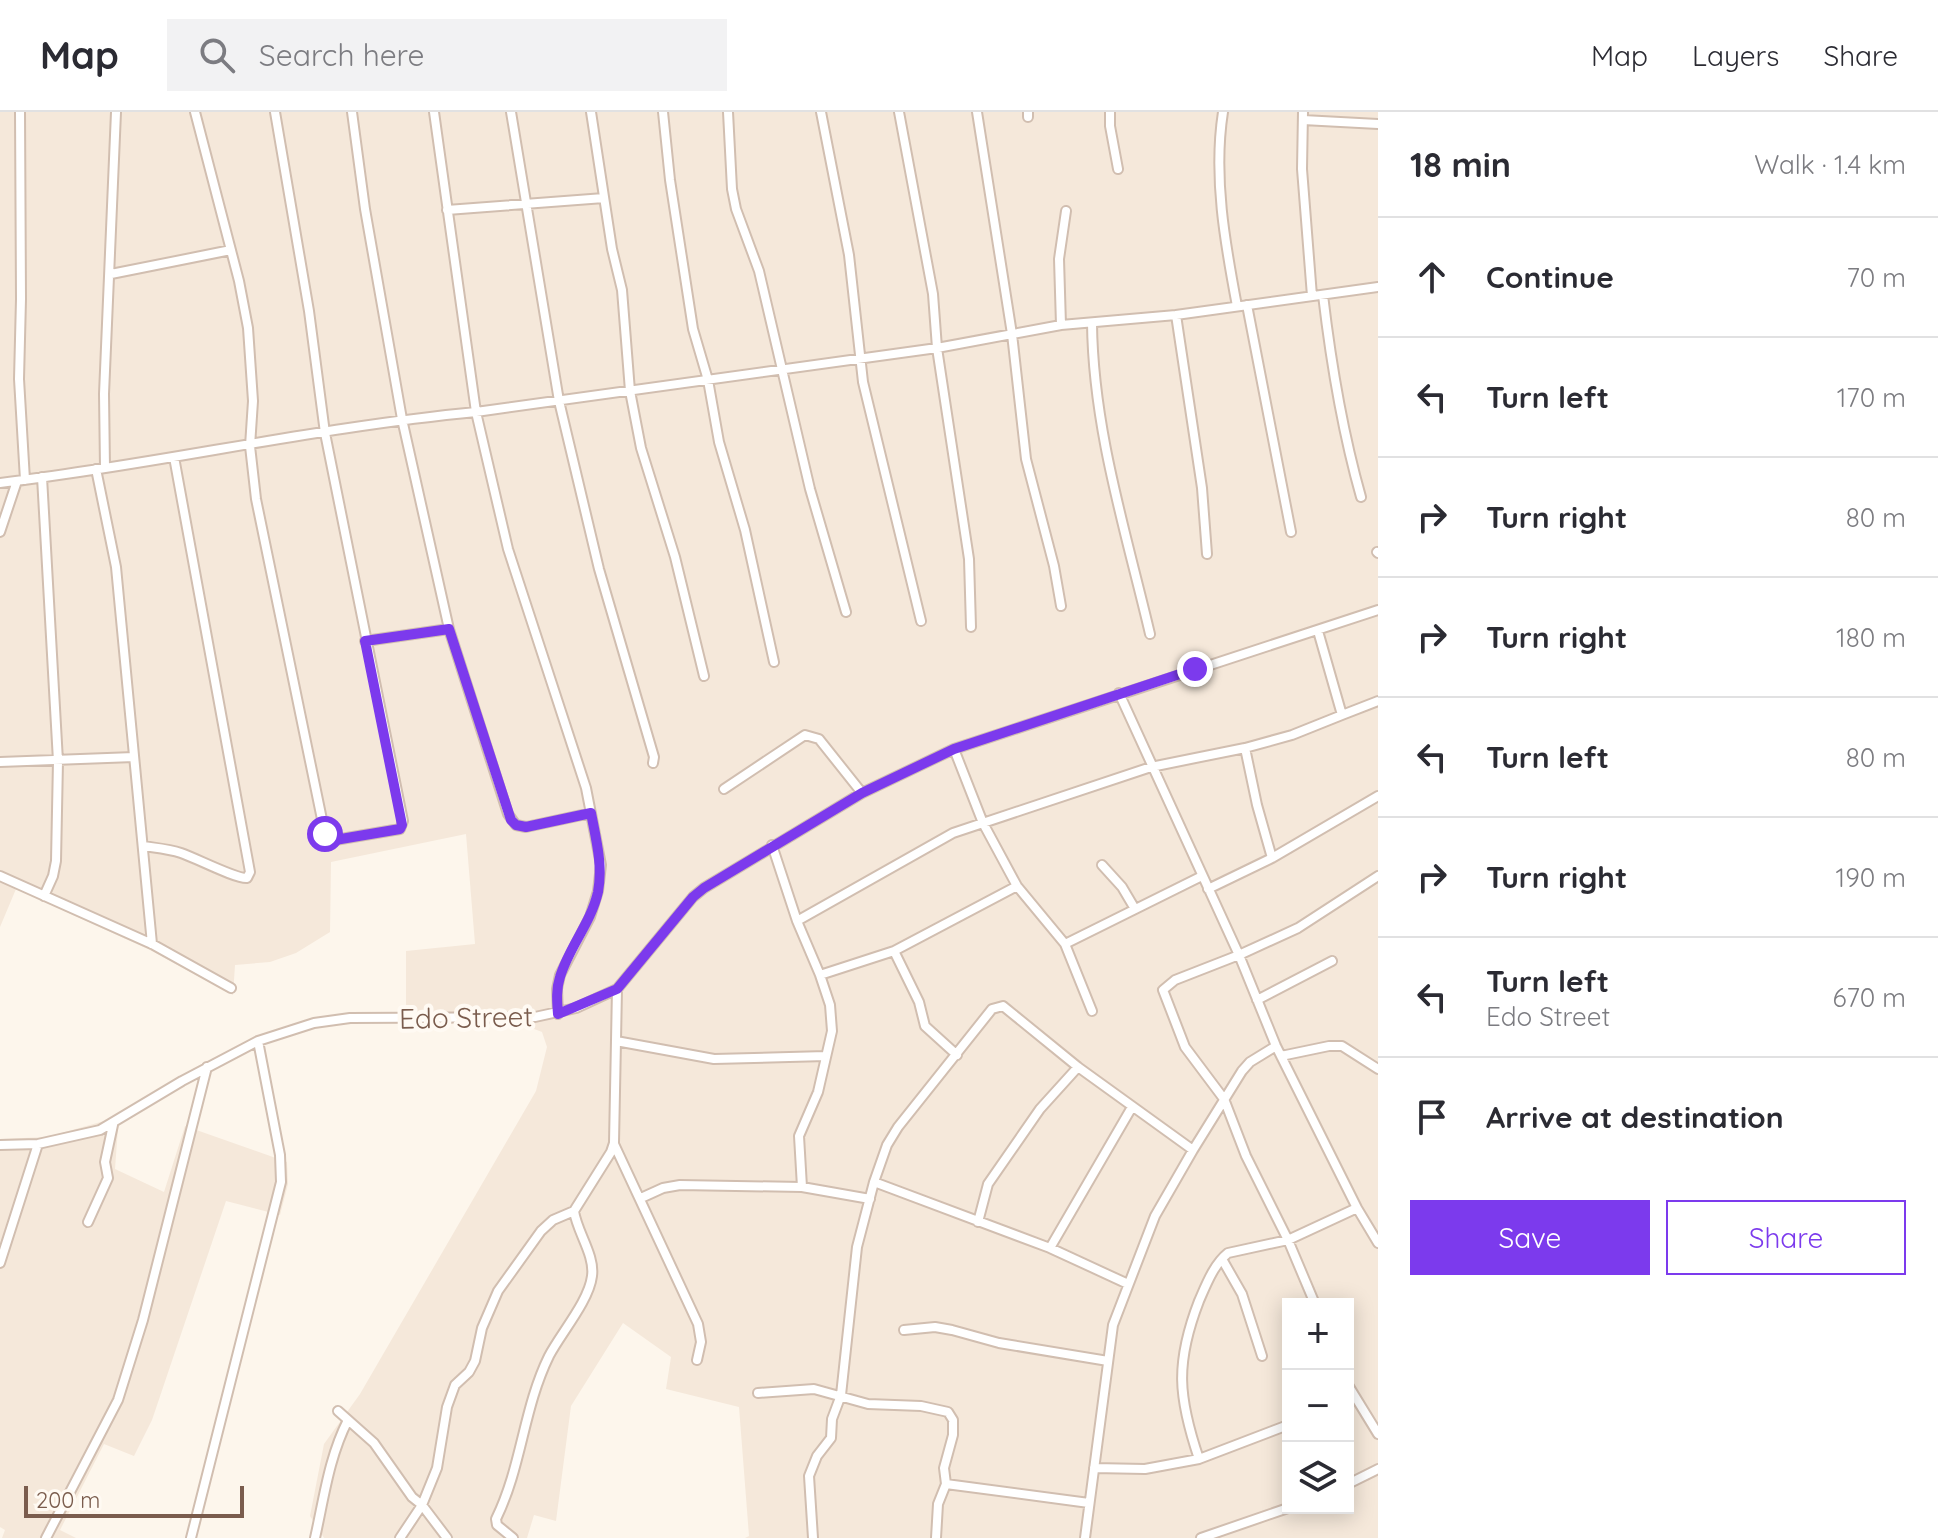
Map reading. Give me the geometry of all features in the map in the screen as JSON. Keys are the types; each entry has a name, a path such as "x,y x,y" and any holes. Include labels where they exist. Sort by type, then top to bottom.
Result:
{"street":[{"path":"0,532 21,480 20,112"},
{"path":"116,112 101,468 116,567 152,944"},
{"path":"195,112 248,328 253,401 250,446 256,499 325,834 335,840 400,829 402,825 325,433 309,311 275,112"},
{"path":"352,112 365,209 402,419 449,629 511,820 516,825 526,827 591,813"},
{"path":"434,112 476,412 508,549 586,788 601,865 598,891 590,917 560,975 558,1014"},
{"path":"511,112 559,401 599,569 654,757 653,763"},
{"path":"591,112 622,290 630,391 641,448 675,557 704,676"},
{"path":"663,112 693,329 708,380 719,442 745,530 774,662"},
{"path":"728,112 732,189 759,271 810,489 846,612"},
{"path":"821,112 849,255 863,382 921,621"},
{"path":"899,112 933,294 937,348 969,559 971,627"},
{"path":"977,112 1012,334 1026,459 1054,566 1061,606"},
{"path":"1110,112 1118,169"},
{"path":"1223,112 1220,131 1223,234 1259,376 1291,532"},
{"path":"1312,296 1302,169 1303,116 1378,124"},
{"path":"447,210 604,198"},
{"path":"1061,325 1059,259 1066,211"},
{"path":"111,274 231,250"},
{"path":"0,483 250,446 402,419 559,401 937,348 1061,325 1176,315 1378,287"},
{"path":"1323,295 1333,374 1361,497"},
{"path":"1176,315 1202,488 1207,554"},
{"path":"1092,323 1092,369 1097,408 1150,634"},
{"path":"143,846 177,852 241,878 247,878 250,872 174,457"},
{"path":"42,477 58,761 56,861 44,896"},
{"name":"Edo Street","path":"0,1145 63,1140 113,1125 154,1097 258,1041 314,1023 350,1018 508,1019 558,1014 617,989 698,893 772,845 862,793 954,749 1378,610"},
{"path":"365,641 449,629"},
{"path":"1318,631 1342,715"},
{"path":"1119,693 1239,955 1276,1046 1357,1208 1377,1240"},
{"path":"797,921 953,833 1151,767 1292,735 1378,701"},
{"path":"724,789 805,735 812,735 819,739 862,793"},
{"path":"1245,748 1272,858"},
{"path":"954,749 983,823 1017,886 1065,944 1092,1011"},
{"path":"0,762 134,757"},
{"path":"1208,889 1272,858 1378,796"},
{"path":"772,845 830,1005 832,1031 818,1092 799,1136 802,1187"},
{"path":"1102,865 1122,887 1135,909"},
{"path":"0,876 152,944 231,988"},
{"path":"1065,944 1202,876"},
{"path":"1312,1298 1288,1240 1246,1156 1224,1099 1185,1047 1163,990 1175,980 1298,928 1378,876"},
{"path":"820,975 894,951 1017,886"},
{"path":"894,951 914,990 925,1026 957,1055"},
{"path":"1257,1000 1332,961"},
{"path":"400,1538 422,1505 437,1468 447,1407 455,1385 469,1372 475,1361 482,1328 498,1291 541,1231 553,1220 574,1211 611,1152 614,1143 617,989"},
{"path":"813,1538 809,1476 817,1456 831,1438 832,1419 841,1395 857,1247 874,1182 887,1145 898,1127 992,1009 1003,1006 1078,1067 1193,1150"},
{"path":"191,1538 281,1182 280,1155 258,1041"},
{"path":"616,1041 714,1059 826,1056"},
{"path":"1088,1537 1089,1503 1113,1325 1128,1284 1155,1216 1224,1099 1250,1062 1276,1046"},
{"path":"1281,1056 1342,1046 1378,1069"},
{"path":"46,1538 118,1400 143,1320 207,1067"},
{"path":"978,1222 988,1184 1040,1109 1078,1067"},
{"path":"1050,1248 1132,1107"},
{"path":"88,1222 108,1178 105,1162 113,1125"},
{"path":"614,1143 698,1324 701,1342 697,1360"},
{"path":"0,1263 38,1144"},
{"path":"874,1182 1050,1248 1128,1284"},
{"path":"641,1198 663,1188 680,1185 802,1187 870,1199"},
{"path":"1199,1459 1186,1420 1182,1351 1204,1290 1222,1259 1237,1251 1288,1240 1357,1208"},
{"path":"513,1538 497,1525 496,1519 512,1484 527,1415 549,1356 584,1298 592,1276 574,1211"},
{"path":"1222,1259 1242,1294 1262,1356"},
{"path":"904,1330 935,1327 999,1343 1108,1361"},
{"path":"758,1393 806,1389 868,1404 921,1406 948,1412 954,1423 944,1468 946,1484 938,1504 936,1538"},
{"path":"1354,1398 1378,1434"},
{"path":"338,1411 374,1443 412,1497 422,1505 447,1538"},
{"path":"315,1538 335,1451 348,1420"},
{"path":"1094,1468 1145,1469 1199,1459 1282,1427"},
{"path":"1354,1481 1378,1469"},
{"path":"946,1484 1089,1503"},
{"path":"1201,1538 1282,1510"}],"shaded area":[{"path":"0,112 1378,112 1378,1538 745,1538 749,1536 739,1407 666,1389 671,1357 623,1323 571,1406 556,1521 534,1515 527,1538 324,1538 310,1516 324,1444 360,1394 536,1091 547,1047 542,1032 524,1025 406,1023 406,951 475,944 466,834 331,862 330,932 296,953 270,962 235,965 233,995 150,950 16,889 0,927"},
{"path":"115,1118 118,1128 115,1169 164,1192 185,1126 287,1162 288,1184 280,1215 226,1201 152,1420 134,1456 104,1444 60,1530 76,1538 2,1538 5,1530 0,1527 0,1139 47,1137"}],"route":[{"path":"325,834 335,840 400,829 403,821 365,641 449,629 511,820 516,825 526,827 591,813 601,865 598,891 590,917 560,975 558,1014 617,989 693,897 704,888 862,793 954,749 1195,669"}]}
